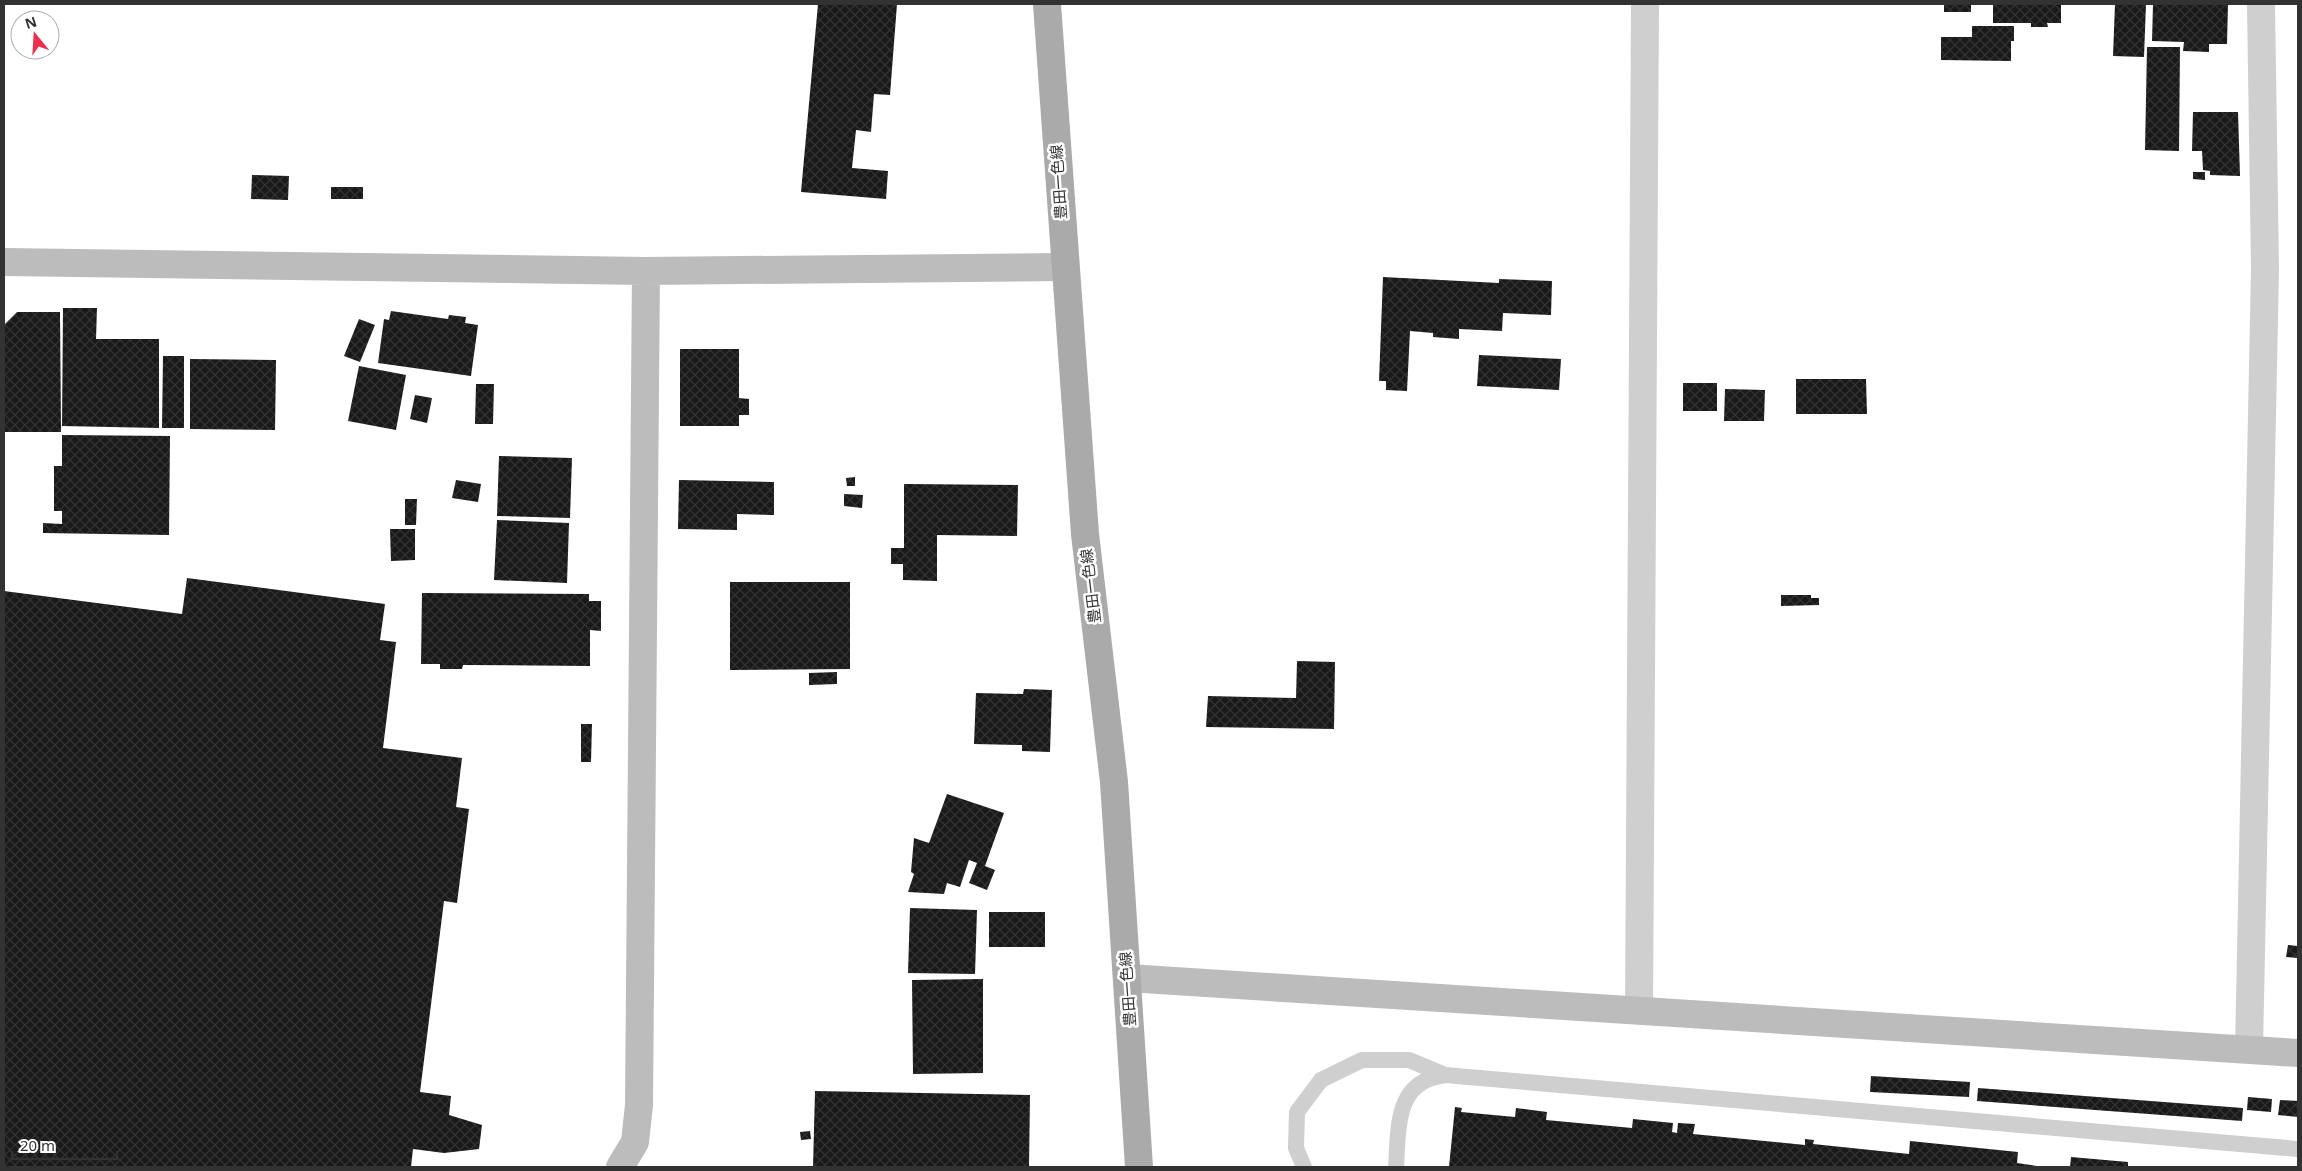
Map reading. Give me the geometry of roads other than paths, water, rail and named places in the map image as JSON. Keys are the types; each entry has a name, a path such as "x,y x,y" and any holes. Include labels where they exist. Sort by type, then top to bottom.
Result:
{"main road":[{"name":"豊田一色線","path":"1047,4 1085,534 1114,782 1139,1167"}],"street":[{"path":"1639,1010 1645,4"},
{"path":"2249,1049 2264,269 2261,4"},
{"path":"4,262 646,271 1065,267"},
{"path":"620,1167 635,1142 638,1124 646,271"},
{"path":"1128,978 2298,1053"}],"lane":[{"path":"1304,1167 1296,1148 1297,1112 1321,1080 1362,1060 1409,1060 1445,1075 2298,1149"},
{"path":"1396,1167 1400,1117 1409,1096 1422,1082 1445,1075"}]}
